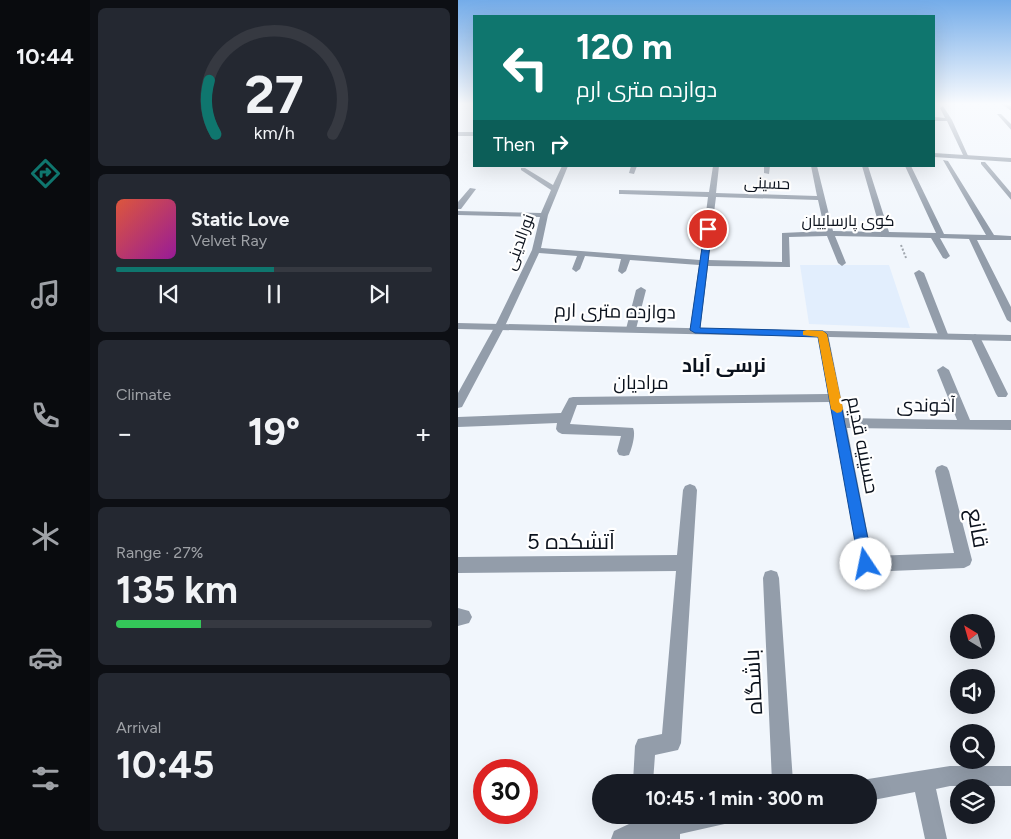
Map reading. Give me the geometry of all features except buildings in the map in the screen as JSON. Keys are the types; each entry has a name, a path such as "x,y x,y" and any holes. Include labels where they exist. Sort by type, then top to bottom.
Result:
{"street":[{"path":"960,143 967,157"},
{"path":"935,155 1012,160"},
{"path":"935,160 1012,164"},
{"path":"945,160 991,237"},
{"path":"983,163 1012,199"},
{"name":"نورالدینی","path":"458,404 500,326 536,250 544,215 565,167"},
{"path":"695,330 716,167"},
{"path":"814,167 830,233 842,263"},
{"path":"865,167 886,234"},
{"path":"908,167 946,256"},
{"path":"523,169 556,190"},
{"path":"616,200 629,183"},
{"path":"458,207 472,188"},
{"name":"حسینی","path":"622,192 821,198"},
{"path":"458,213 544,215"},
{"name":"کوی پارساییان","path":"536,250 704,262 787,265 784,235 830,233 1012,238"},
{"path":"972,237 1012,320"},
{"path":"576,269 582,253"},
{"path":"622,271 626,257"},
{"path":"919,273 944,337"},
{"path":"631,329 641,290"},
{"name":"دوازده متری ارم","path":"458,326 1012,338"},
{"name":"حسینیه قدیم","path":"823,334 866,564"},
{"path":"975,337 1002,394"},
{"path":"943,370 965,424"},
{"name":"مرادیان","path":"565,418 573,401 835,398"},
{"path":"458,422 565,418 562,429 628,431 624,451"},
{"name":"آخوندی","path":"840,423 1012,425"},
{"name":"قانع","path":"866,564 964,560 942,471"},
{"path":"643,774 645,746 670,743 690,490"},
{"name":"آتشکده 5","path":"458,565 685,563"},
{"name":"باشگاه","path":"771,578 783,774"},
{"path":"877,788 950,776 1012,776"},
{"path":"924,780 936,839"},
{"path":"634,828 669,831 692,824"}],"shaded area":[{"path":"800,265 889,265 910,328 809,324"}],"slow traffic":[{"path":"807,333 823,334 837,409"}],"district":[{"name":"نرسی آباد","path":"724,365"}],"route":[{"path":"708,229 695,330 823,334 866,564"}]}
